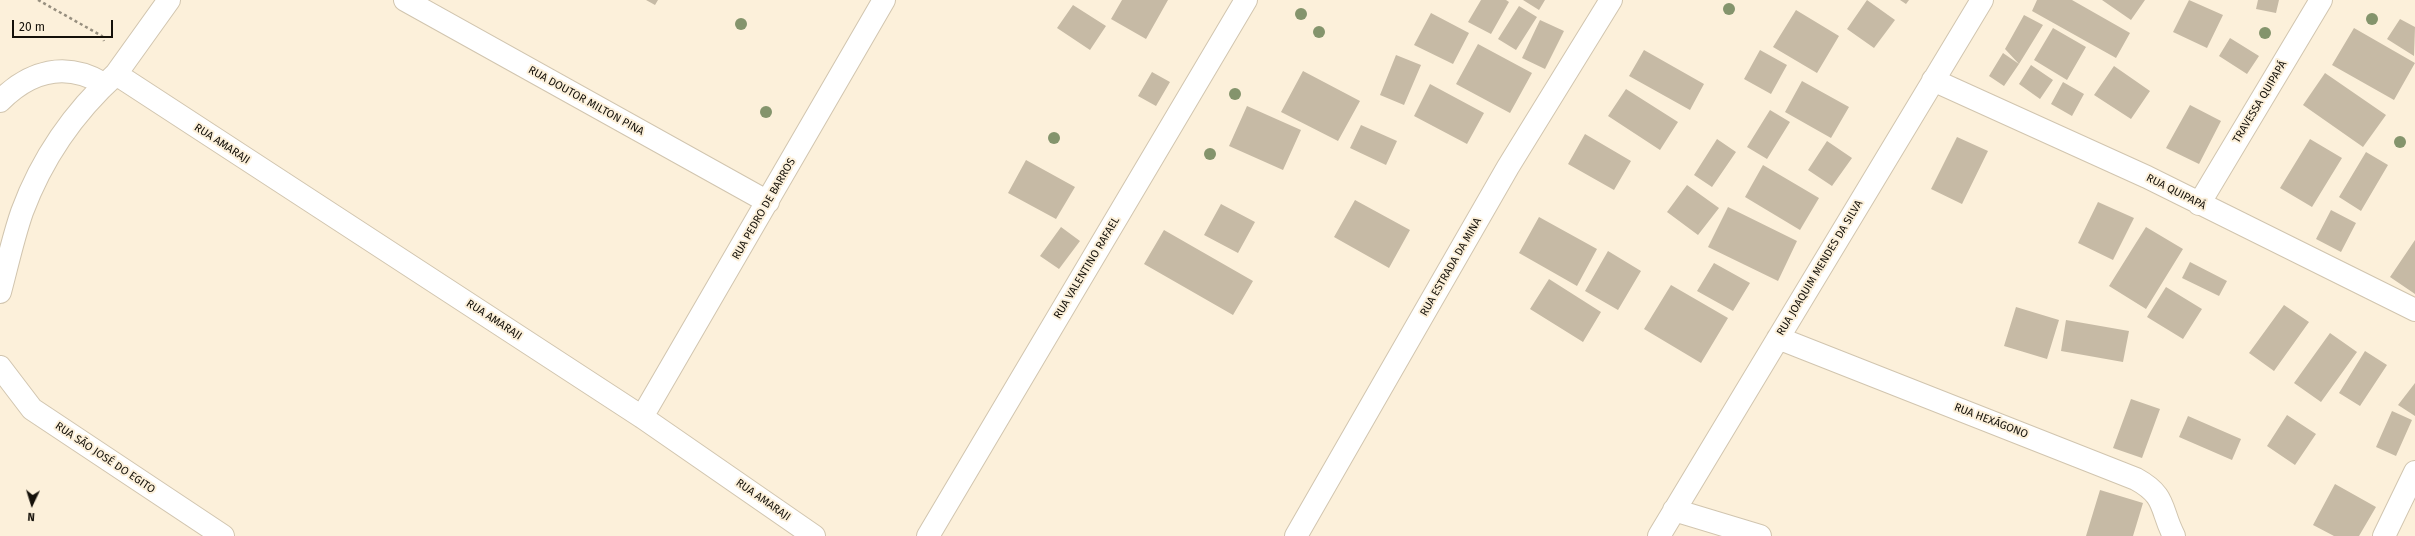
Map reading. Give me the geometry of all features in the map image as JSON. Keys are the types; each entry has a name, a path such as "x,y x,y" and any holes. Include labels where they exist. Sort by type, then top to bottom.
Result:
{"street":[{"path":"0,292 22,213 50,152 79,110 110,79 169,0"},
{"name":"RUA DOUTOR MILTON PINA","path":"405,0 768,202"},
{"name":"RUA PEDRO DE BARROS","path":"642,417 884,0"},
{"name":"RUA VALENTINO RAFAEL","path":"928,536 1246,0"},
{"name":"RUA ESTRADA DA MINA","path":"1296,536 1508,167 1611,0"},
{"name":"RUA JOAQUIM MENDES DA SILVA","path":"1659,536 1982,0"},
{"name":"TRAVESSA QUIPAPÁ","path":"2199,204 2321,0"},
{"name":"RUA AMARAJI","path":"0,102 13,88 37,75 61,70 110,79 170,110 642,417 814,536"},
{"name":"RUA QUIPAPÁ","path":"1933,80 2147,176 2199,204 2415,310"},
{"name":"RUA HEXÁGONO","path":"1778,338 2136,479 2150,486 2161,499 2174,536"},
{"name":"RUA SÃO JOSÉ DO EGITO","path":"0,367 19,394 32,409 223,536"},
{"path":"2384,536 2415,472"},
{"path":"1674,510 1760,536"}],"path":[{"path":"38,0 102,36 110,79"}],"building":[{"path":"646,0 658,0 655,5"},
{"path":"1122,0 1168,0 1146,39 1111,19"},
{"path":"1481,0 1506,0 1509,2 1491,34 1468,22"},
{"path":"1523,0 1545,0 1539,10"},
{"path":"1867,0 1895,20 1874,48 1847,29"},
{"path":"1900,0 1909,0 1906,4"},
{"path":"2037,0 2072,0 2130,33 2116,58 2032,11"},
{"path":"2102,0 2145,0 2131,20"},
{"path":"2189,0 2223,15 2207,48 2173,32"},
{"path":"2258,0 2279,0 2276,13 2256,9"},
{"path":"1073,5 1106,26 1090,50 1057,28"},
{"path":"1519,6 1537,17 1516,50 1498,39"},
{"path":"1796,10 1839,36 1817,73 1773,47"},
{"path":"1431,13 1469,33 1453,64 1414,45"},
{"path":"2024,15 2043,25 2019,64 2005,49"},
{"path":"2400,19 2415,27 2414,56 2387,39"},
{"path":"1540,20 1564,31 1545,69 1522,58"},
{"path":"2053,28 2086,47 2067,80 2034,60"},
{"path":"2354,28 2415,63 2394,100 2332,65"},
{"path":"2230,38 2259,56 2247,74 2219,56"},
{"path":"1478,44 1532,73 1510,113 1456,84"},
{"path":"1644,50 1704,84 1690,110 1629,76"},
{"path":"1760,50 1787,65 1771,94 1744,79"},
{"path":"2003,53 2019,64 2004,86 1989,76"},
{"path":"1396,55 1421,65 1404,105 1380,95"},
{"path":"2031,65 2053,80 2040,99 2019,84"},
{"path":"2114,66 2150,91 2131,119 2094,95"},
{"path":"1303,71 1360,101 1338,141 1281,112"},
{"path":"1152,72 1170,82 1156,106 1138,96"},
{"path":"2325,73 2386,115 2363,147 2303,105"},
{"path":"1802,81 1849,107 1831,138 1785,112"},
{"path":"2063,82 2084,94 2072,116 2051,104"},
{"path":"1430,84 1484,113 1467,144 1414,116"},
{"path":"1626,89 1678,122 1660,150 1608,116"},
{"path":"2190,105 2221,121 2199,164 2166,148"},
{"path":"1247,106 1301,130 1283,170 1229,146"},
{"path":"1770,110 1790,122 1767,159 1747,147"},
{"path":"1361,125 1397,141 1386,165 1350,148"},
{"path":"1585,134 1631,161 1614,190 1568,164"},
{"path":"1957,137 1988,151 1962,204 1931,189"},
{"path":"1717,139 1736,152 1712,187 1694,175"},
{"path":"2310,139 2342,158 2312,207 2280,188"},
{"path":"1827,141 1852,158 1832,186 1808,170"},
{"path":"2366,152 2388,165 2361,211 2339,197"},
{"path":"1026,160 1075,187 1056,219 1008,193"},
{"path":"1763,165 1819,198 1800,230 1745,197"},
{"path":"1687,185 1719,208 1698,235 1667,212"},
{"path":"1355,200 1410,230 1389,268 1334,237"},
{"path":"2098,202 2134,218 2113,260 2078,243"},
{"path":"1221,204 1255,222 1238,253 1204,235"},
{"path":"1728,207 1797,241 1778,281 1708,247"},
{"path":"2331,210 2356,223 2341,252 2316,239"},
{"path":"1539,217 1597,249 1577,286 1519,253"},
{"path":"1061,227 1080,241 1059,269 1040,256"},
{"path":"2146,227 2183,249 2146,309 2109,286"},
{"path":"1164,230 1253,281 1233,315 1144,264"},
{"path":"2415,240 2415,294 2390,277"},
{"path":"1608,251 1641,271 1618,310 1585,291"},
{"path":"2190,262 2227,281 2219,296 2182,278"},
{"path":"1714,263 1750,283 1733,311 1697,291"},
{"path":"1549,279 1601,312 1583,342 1530,309"},
{"path":"1671,285 1728,318 1701,363 1644,329"},
{"path":"2166,287 2202,309 2183,339 2147,317"},
{"path":"2284,305 2309,322 2274,371 2249,353"},
{"path":"2016,307 2059,320 2047,359 2004,346"},
{"path":"2066,320 2129,331 2123,362 2061,351"},
{"path":"2330,333 2357,352 2321,402 2294,383"},
{"path":"2365,351 2387,365 2360,406 2339,393"},
{"path":"2415,383 2415,416 2398,405"},
{"path":"2131,399 2160,409 2142,458 2113,448"},
{"path":"2392,411 2412,420 2396,456 2376,447"},
{"path":"2287,415 2316,434 2295,465 2267,446"},
{"path":"2188,416 2241,439 2232,460 2179,437"},
{"path":"2335,484 2376,507 2359,536 2334,536 2313,525"},
{"path":"2100,490 2143,503 2133,536 2086,536"}]}
